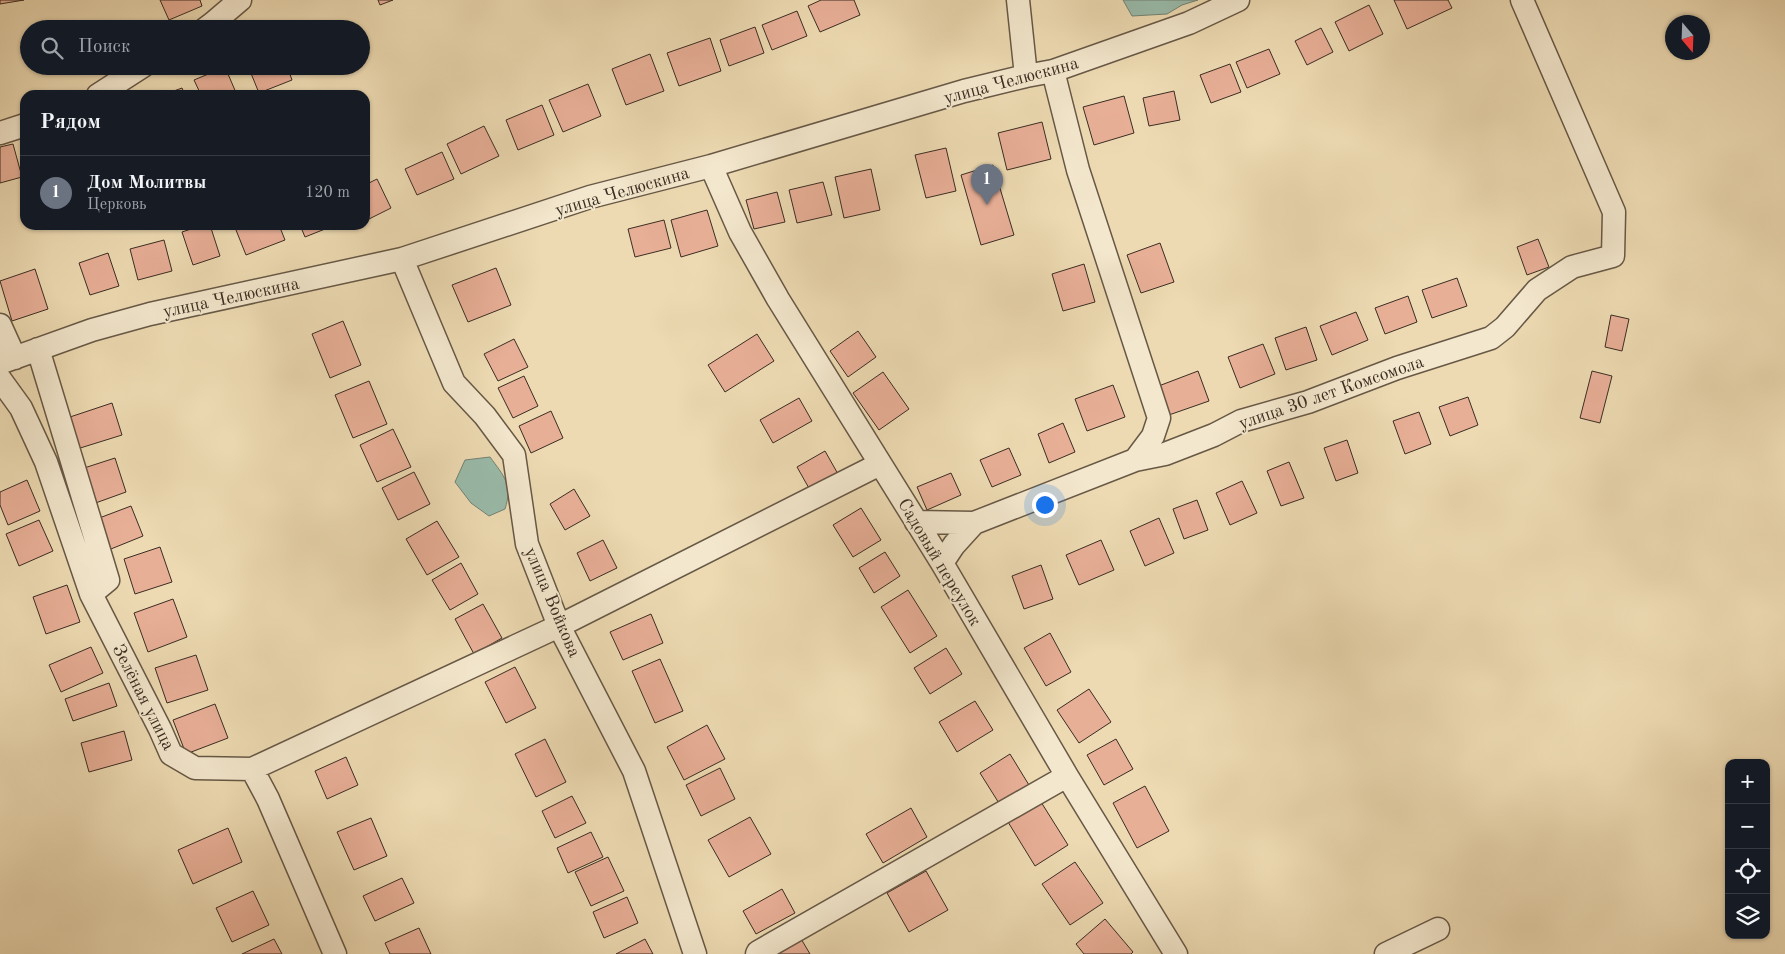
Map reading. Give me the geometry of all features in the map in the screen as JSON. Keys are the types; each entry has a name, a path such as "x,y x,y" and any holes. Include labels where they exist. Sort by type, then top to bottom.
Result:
{"street":[{"path":"217,20 240,0"},
{"path":"1018,0 1026,76"},
{"name":"улица Челюскина","path":"7,361 92,330 150,314 402,260 590,197 711,166 964,91 1053,71 1189,23 1238,0"},
{"name":"улица 30 лет Комсомола","path":"916,522 974,524 1135,460 1166,454 1214,436 1240,421 1308,402 1397,368 1491,338 1505,327 1537,290 1572,267 1613,256 1614,212 1522,0"},
{"path":"1053,71 1078,170 1159,418 1184,447"},
{"path":"106,90 129,75"},
{"path":"0,133 20,127"},
{"name":"Садовый переулок","path":"711,166 740,232 773,291 942,563 1067,776 1176,954"},
{"name":"улица Войкова","path":"402,260 454,383 485,416 514,455 527,544 558,626 634,771 695,954"},
{"path":"0,325 7,361"},
{"path":"38,349 108,580 91,594"},
{"name":"Зелёная улица","path":"0,379 21,408 46,462 91,594 171,754 195,768 252,769"},
{"path":"1135,460 1153,436 1159,418"},
{"path":"335,954 268,799 252,769 558,626 880,464"},
{"name":"улица 30 лет Комсомола","path":"942,563 954,545 974,524"},
{"path":"757,954 1067,776"},
{"path":"1386,954 1438,928"}],"shaded area":[{"path":"1123,0 1198,0 1182,5 1167,14 1132,16"},
{"path":"490,457 506,481 508,493 505,509 489,516 471,503 455,482 465,460"}],"building":[{"path":"0,0 24,0 0,4"},
{"path":"160,0 200,0 202,6 169,20"},
{"path":"378,0 393,0 380,5"},
{"path":"821,0 854,0 860,15 820,32 808,6"},
{"path":"1394,0 1448,0 1452,8 1407,29"},
{"path":"1369,5 1383,34 1349,51 1335,22"},
{"path":"797,11 807,36 772,50 762,25"},
{"path":"755,27 764,53 729,66 720,40"},
{"path":"1321,28 1333,52 1307,65 1295,41"},
{"path":"710,38 721,71 679,86 667,53"},
{"path":"1269,49 1280,74 1247,88 1236,62"},
{"path":"650,54 664,91 626,105 612,69"},
{"path":"1230,64 1241,92 1211,103 1200,75"},
{"path":"206,75 228,75 235,90 199,90 194,80"},
{"path":"252,75 290,75 292,80 267,90 258,90"},
{"path":"588,84 601,116 563,132 549,100"},
{"path":"1174,91 1180,120 1149,126 1143,98"},
{"path":"1124,96 1134,133 1094,145 1083,107"},
{"path":"542,105 554,135 518,150 506,120"},
{"path":"1042,122 1051,159 1007,170 998,133"},
{"path":"484,126 499,156 461,174 447,144"},
{"path":"13,144 20,170 20,178 0,183 0,147"},
{"path":"946,148 956,191 926,198 915,155"},
{"path":"442,152 454,179 417,195 405,169"},
{"path":"993,165 1014,235 981,245 961,175"},
{"path":"871,169 880,210 844,218 835,177"},
{"path":"377,179 391,208 370,218 370,182"},
{"path":"823,182 832,215 797,223 789,190"},
{"path":"777,192 785,222 754,229 746,200"},
{"path":"707,210 718,246 681,257 671,220"},
{"path":"664,220 671,248 635,257 628,229"},
{"path":"188,230 212,230 220,256 193,265 182,232"},
{"path":"236,230 281,230 285,240 246,255"},
{"path":"302,230 322,230 305,237"},
{"path":"1538,239 1549,267 1527,275 1517,247"},
{"path":"164,240 172,271 138,280 130,249"},
{"path":"1160,243 1174,282 1141,293 1127,255"},
{"path":"108,253 119,286 90,295 79,263"},
{"path":"1084,264 1095,302 1063,311 1052,274"},
{"path":"496,268 511,305 468,322 452,285"},
{"path":"35,269 48,309 12,321 0,281"},
{"path":"1457,278 1467,306 1432,318 1422,290"},
{"path":"1408,296 1417,322 1385,334 1375,308"},
{"path":"1356,312 1368,340 1332,355 1320,326"},
{"path":"1611,315 1629,319 1622,351 1605,347"},
{"path":"343,321 361,365 330,378 312,334"},
{"path":"1306,327 1317,360 1286,370 1275,338"},
{"path":"858,331 876,357 848,377 830,351"},
{"path":"757,334 774,361 725,392 708,365"},
{"path":"514,339 528,367 498,381 484,354"},
{"path":"1263,344 1275,374 1240,388 1228,357"},
{"path":"1198,371 1209,401 1166,416 1156,387"},
{"path":"1592,371 1612,376 1600,423 1580,418"},
{"path":"883,372 909,409 879,430 853,393"},
{"path":"524,376 538,406 513,418 498,388"},
{"path":"369,381 387,424 353,438 335,395"},
{"path":"1113,385 1125,417 1087,431 1075,399"},
{"path":"1468,397 1478,425 1450,436 1439,407"},
{"path":"799,398 812,421 773,443 760,420"},
{"path":"112,403 122,435 77,449 67,418"},
{"path":"551,411 563,438 531,453 519,426"},
{"path":"1419,412 1431,444 1405,454 1393,421"},
{"path":"1063,423 1075,452 1049,463 1038,434"},
{"path":"393,429 411,467 377,482 360,445"},
{"path":"1347,440 1358,473 1336,481 1324,448"},
{"path":"1009,448 1021,475 992,487 980,460"},
{"path":"825,451 838,474 810,490 797,467"},
{"path":"115,458 126,492 90,505 78,470"},
{"path":"1289,462 1304,498 1281,506 1267,471"},
{"path":"414,472 430,504 398,520 382,488"},
{"path":"951,473 961,495 927,510 917,487"},
{"path":"27,480 40,511 8,525 0,505 0,492"},
{"path":"1242,481 1257,513 1230,525 1216,493"},
{"path":"574,489 590,516 565,530 550,504"},
{"path":"1197,500 1208,530 1184,539 1173,509"},
{"path":"131,506 143,536 106,551 94,520"},
{"path":"861,508 881,540 853,557 833,525"},
{"path":"1159,518 1174,553 1145,566 1130,531"},
{"path":"39,520 53,551 19,566 6,534"},
{"path":"437,521 459,557 427,575 406,539"},
{"path":"603,540 617,568 590,581 577,553"},
{"path":"1101,540 1114,570 1079,585 1066,555"},
{"path":"160,547 172,582 135,594 124,559"},
{"path":"885,552 900,576 874,593 859,568"},
{"path":"461,563 478,594 450,610 432,580"},
{"path":"1041,565 1053,599 1024,609 1012,576"},
{"path":"67,585 80,622 46,634 33,597"},
{"path":"908,590 937,636 910,653 881,607"},
{"path":"173,599 187,637 148,652 134,613"},
{"path":"483,604 502,638 474,654 455,619"},
{"path":"651,614 663,643 623,660 610,632"},
{"path":"1050,633 1071,672 1046,686 1024,648"},
{"path":"91,647 103,673 61,692 49,665"},
{"path":"946,648 962,674 930,694 914,668"},
{"path":"196,655 208,690 167,703 155,668"},
{"path":"660,659 683,711 655,723 632,671"},
{"path":"515,667 536,708 506,723 485,682"},
{"path":"109,683 117,706 73,721 65,699"},
{"path":"1089,689 1111,722 1079,743 1057,710"},
{"path":"975,701 993,730 957,752 939,722"},
{"path":"215,704 228,738 186,754 173,720"},
{"path":"707,725 725,759 684,780 667,747"},
{"path":"124,731 132,760 89,772 81,743"},
{"path":"545,739 566,782 536,797 515,754"},
{"path":"1116,739 1133,769 1104,785 1087,755"},
{"path":"1010,754 1032,790 1002,808 980,773"},
{"path":"346,757 358,785 327,799 315,771"},
{"path":"720,768 735,799 701,816 686,785"},
{"path":"1145,786 1169,831 1137,848 1113,803"},
{"path":"572,796 586,823 555,838 542,811"},
{"path":"1041,802 1068,845 1035,866 1008,822"},
{"path":"911,808 927,837 883,863 866,834"},
{"path":"750,817 771,854 729,877 708,840"},
{"path":"371,818 387,856 354,870 337,832"},
{"path":"228,828 242,862 193,884 178,850"},
{"path":"591,832 603,857 568,873 557,848"},
{"path":"608,857 624,891 591,906 575,872"},
{"path":"1075,862 1103,903 1070,925 1042,884"},
{"path":"926,871 948,910 909,932 887,893"},
{"path":"402,878 414,903 375,921 363,896"},
{"path":"782,889 795,913 756,934 743,911"},
{"path":"253,891 269,925 232,942 216,908"},
{"path":"627,897 638,923 604,938 593,912"},
{"path":"1105,919 1133,952 1131,954 1084,954 1076,944"},
{"path":"419,928 431,954 390,954 385,943"},
{"path":"800,937 810,954 770,954"},
{"path":"274,939 282,954 242,954"},
{"path":"645,939 653,954 616,954"}],"place":[{"name":"Дом Молитвы","path":"987,205"}]}
